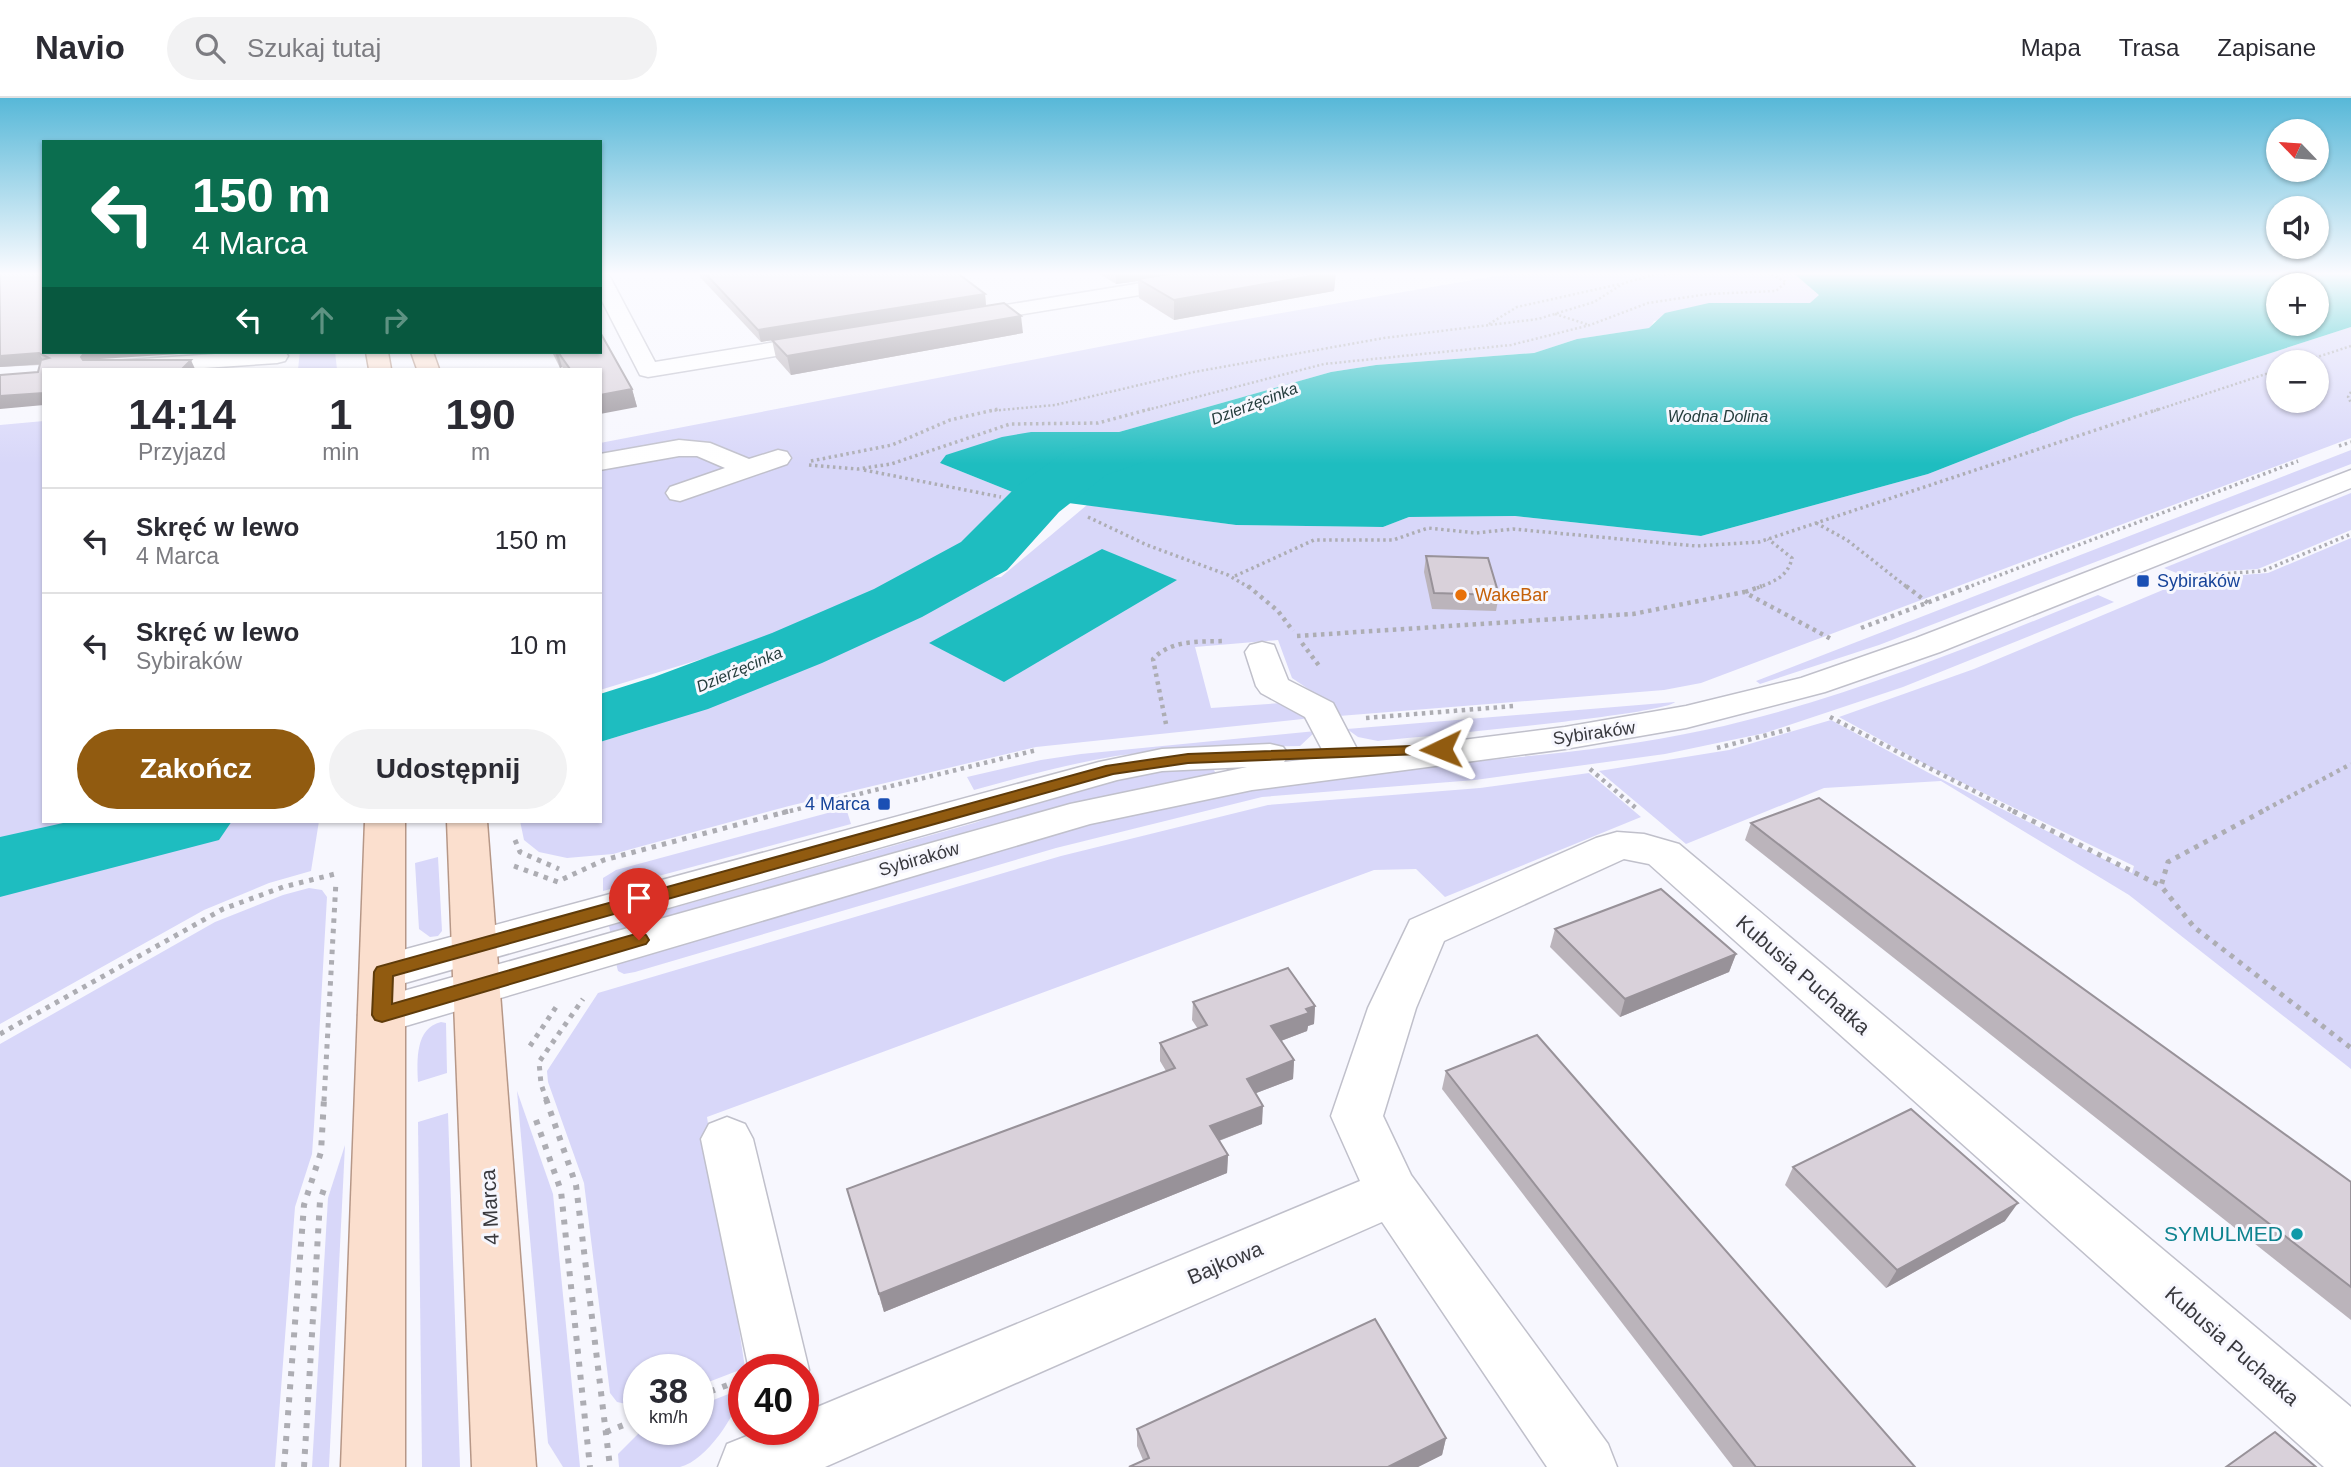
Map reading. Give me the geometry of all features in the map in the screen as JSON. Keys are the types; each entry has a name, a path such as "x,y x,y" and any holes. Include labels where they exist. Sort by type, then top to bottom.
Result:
{"main road":[{"path":"373,1467 385,823"},
{"name":"4 Marca","path":"467,823 504,1467"}],"street":[{"path":"630,336 648,370 838,339"},
{"path":"114,368 277,356"},
{"path":"602,462 679,448 701,448 749,468"},
{"path":"680,494 778,458"},
{"name":"Sybiraków","path":"475,967 1084,813 1252,778 1635,727 1729,708 1813,685 1928,645 2344,466"},
{"path":"1272,644 1273,686 1320,711 1354,738"},
{"name":"Sybiraków","path":"383,993 475,967 1112,769 1354,738 1466,749"},
{"name":"Kubusia Puchatka","path":"1392,1192 1357,1116 1392,1008 1426,932 1610,846 1634,845 1650,848 1664,854 2351,1448"},
{"path":"727,1139 775,1354"},
{"path":"1392,1192 1585,1467"},
{"name":"Bajkowa","path":"785,1453 1392,1192"}],"path":[{"path":"1001,497 858,469 815,467 803,463 892,445 950,420 1004,408 1055,405 1194,372 1404,336"},
{"path":"858,469 891,464 1010,424 1098,422 1324,365 1511,345 1547,336"},
{"path":"2329,353 2351,346"},
{"path":"1235,576 1314,540 1393,540 1433,527 1479,533 1511,528 1660,546 1721,548 1768,539 2266,374"},
{"path":"2351,392 2348,397 2351,403"},
{"path":"2338,446 2351,442"},
{"path":"2344,466 2351,448"},
{"path":"1855,630 2300,460"},
{"path":"1960,597 2299,467"},
{"path":"1088,517 1145,544 1235,576 1277,608 1325,676"},
{"path":"1815,523 1847,540 1934,608"},
{"path":"1272,644 1296,636 1633,614 1744,592 1785,576 1791,568 1792,558 1768,539"},
{"path":"1744,592 1841,644"},
{"path":"1819,644 1843,635"},
{"path":"1168,735 1153,659 1159,649 1174,644 1228,640"},
{"path":"1364,718 1516,706"},
{"path":"1354,738 1520,712"},
{"path":"1830,716 1931,771 2161,886 2194,927 2351,1048"},
{"path":"2161,886 2168,862 2351,764"},
{"path":"2344,768 2351,772"},
{"path":"514,830 520,852 559,869"},
{"path":"505,862 559,883 561,891"},
{"path":"284,1467 304,1205 321,1152 337,874"},
{"path":"0,1034 223,909 271,891 328,876"},
{"path":"586,996 539,1062 536,1072 576,1185 610,1467"},
{"path":"522,1057 561,1000"},
{"path":"534,1114 561,1191 590,1467"},
{"path":"321,1137 329,1135"},
{"path":"606,1432 623,1425"}],"shaded area":[{"path":"1156,336 1598,336 1577,339 1534,353 1376,365 1331,372 1119,432 1031,432 940,463 1020,495 967,547 830,620 602,689 602,443"},
{"path":"2323,336 2351,336 2351,438 1701,683 1664,690 1339,716 1332,705 1292,678 1278,640 1195,647 1211,708 1282,703 1312,718 1036,747 789,806 613,854 567,858 539,852 524,840 520,823 602,823 602,741 649,727 973,579 1001,577 1087,505 1236,525 1383,527 1409,517 1515,516 1701,536 1928,474 2074,417 2266,355 2266,413 2329,413 2329,350 2280,350"},
{"path":"300,354 335,354 337,368 298,368"},
{"path":"42,421 42,823 319,823 311,871 269,883 204,910 0,1024 0,425"},
{"path":"2351,450 2351,464 1879,645 1760,684 1756,681"},
{"path":"2351,493 2351,530 2258,569 2179,574 2164,568"},
{"path":"2351,538 2351,1069 2129,895 1941,781 1824,788 1686,844 1599,771 1729,750 1831,720 1929,773 2132,873 2134,866 1934,769 1839,717 1974,669 2189,579 2268,573"},
{"path":"2098,595 2114,602 1903,687 1765,733 1665,754 1475,780 1262,797 1056,848 635,972 624,974 618,971 615,959 933,865 1174,804 1311,779 1649,741 1756,718 1904,671"},
{"path":"1675,702 1629,713 1586,719 1378,741 1358,737 1347,729"},
{"path":"1316,731 1300,746 1185,749 1116,756 974,790 967,777 1081,754"},
{"path":"1213,768 1216,774 611,935 609,926 974,823 1073,789 1166,770"},
{"path":"1589,773 1641,817 1445,897 1416,869 1374,870 707,1117 743,1354 728,1354 728,1375 714,1380 714,1354 623,1354 623,1403 617,1402 610,1393 584,1183 548,1082 547,1071 598,993 1061,856 1268,805 1480,788"},
{"path":"846,808 851,824 603,891 603,878 616,870"},
{"path":"438,857 442,931 438,936 430,937 419,929 415,863"},
{"path":"309,888 322,890 327,897 314,1126 312,1154 295,1207 275,1467 0,1467 0,1044 215,922 283,895"},
{"path":"446,1023 447,1073 418,1082 418,1055 422,1038 433,1025"},
{"path":"517,1091 553,1194 580,1467 563,1467 548,1443"},
{"path":"448,1113 460,1467 422,1467 418,1122"},
{"path":"345,1145 329,1467 312,1467 328,1198"},
{"path":"728,1394 728,1423 714,1442 714,1400"},
{"path":"627,1445 711,1445 690,1463 680,1467 619,1467 618,1454"}],"water":[{"name":"Wodna Dolina","path":"1597,336 2323,336 2280,350 2266,350 2266,355 2074,417 1928,474 1701,536 1515,516 1409,517 1383,527 1236,525 1038,499 1020,495 940,463 946,455 1002,437 1031,432 1119,432 1331,372 1376,365 1534,353 1577,339"},
{"path":"1102,549 1177,580 1004,682 929,643"}],"building":[{"path":"0,336 42,336 42,354 83,354 81,357 83,360 191,360 183,368 42,368 42,393 0,396 0,375 38,372 41,360 49,358 39,353 0,356"},
{"path":"602,336 632,389 602,395 602,368 569,368 559,354 602,354"},
{"path":"798,336 905,336 787,356 772,340"},
{"path":"1426,556 1488,558 1499,595 1434,593"},
{"path":"1819,798 2351,1182 2351,1287 1751,823"},
{"path":"1661,889 1736,954 1625,999 1555,929"},
{"path":"1288,968 1315,1006 1306,1009 1309,1013 1271,1026 1294,1060 1247,1079 1263,1106 1210,1126 1228,1155 879,1294 847,1189 1175,1068 1160,1043 1207,1025 1193,1002"},
{"path":"1537,1035 1915,1467 1756,1467 1446,1071"},
{"path":"1911,1109 2018,1203 1897,1270 1793,1167"},
{"path":"1375,1319 1446,1438 1388,1467 1129,1467 1149,1458 1137,1429"},
{"path":"2275,1432 2316,1467 2226,1467"}],"waterway":[{"name":"Dzierżęcinka","path":"602,718 681,693 797,648 898,603 984,556 1038,499 1086,463 1136,446"},
{"name":"Dzierżęcinka","path":"0,867 181,823"}],"place":[{"name":"Sybiraków","path":"2143,581"},
{"name":"WakeBar","path":"1461,595"},
{"name":"4 Marca","path":"884,804"},
{"name":"SYMULMED","path":"2297,1234"}],"route":[{"path":"639,940 382,1015 384,972 1112,769 1188,758 1441,749"}]}
